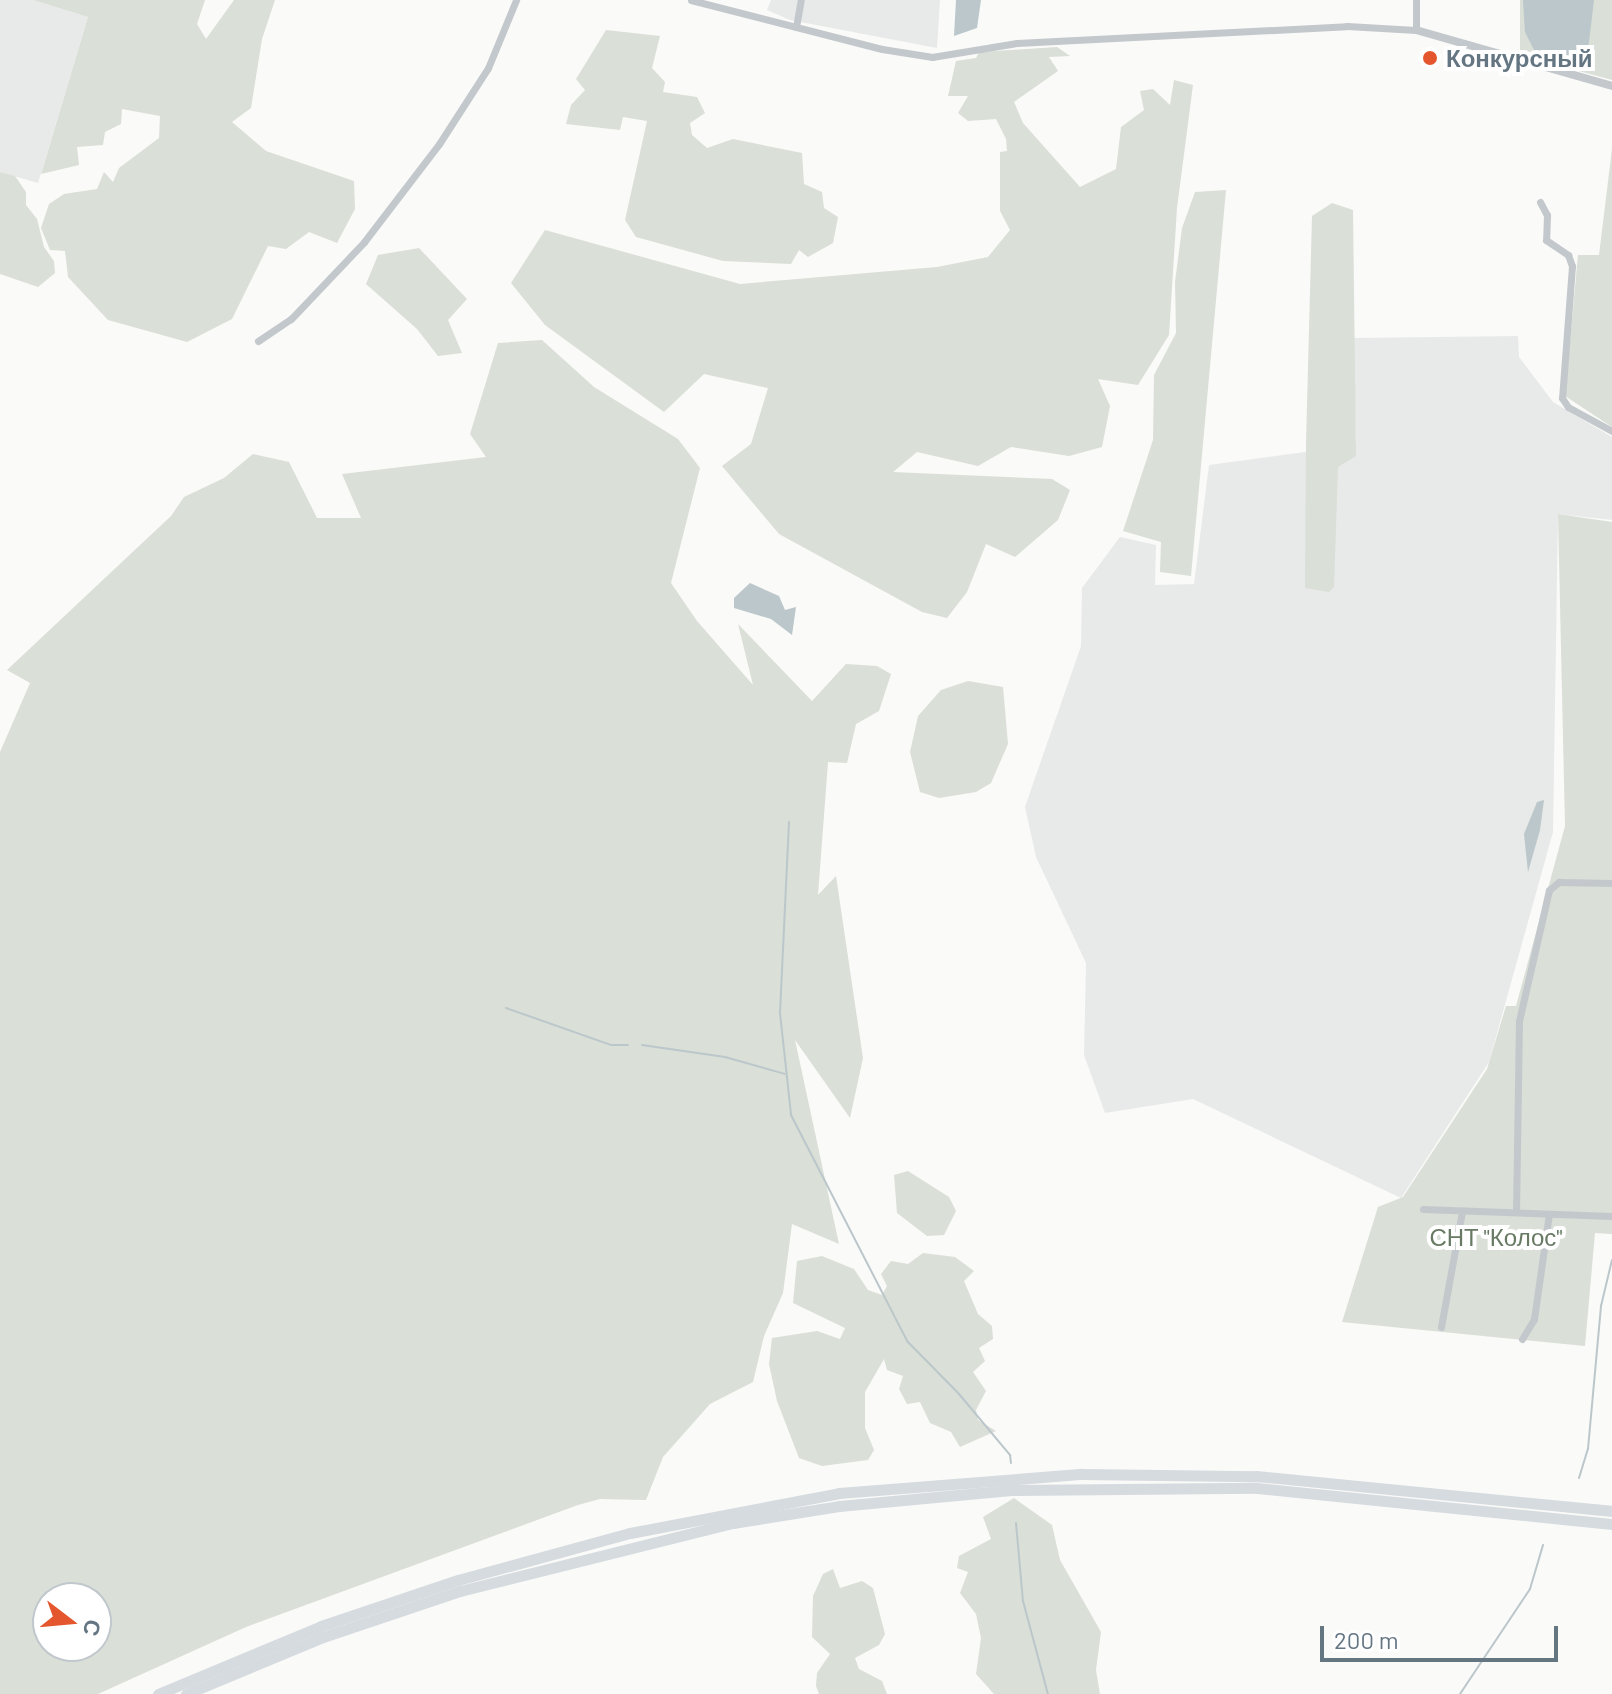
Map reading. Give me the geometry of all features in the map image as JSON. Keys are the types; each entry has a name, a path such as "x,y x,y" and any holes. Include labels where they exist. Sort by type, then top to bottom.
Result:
{"main road":[{"path":"158,1694 321,1626 458,1580 661,1526 839,1493 1037,1476 1256,1476 1612,1511"},
{"path":"186,1694 323,1637 460,1591 710,1528 839,1506 1011,1490 1241,1488 1612,1524"}],"street":[{"path":"258,341 291,319 364,242 439,144 488,68 516,0"},
{"path":"691,0 932,57 1017,43 1347,26 1416,30 1612,86"},
{"path":"796,27 801,0"},
{"path":"1416,0 1416,30"},
{"path":"1540,202 1547,215 1546,240 1568,255 1572,266 1562,398 1568,407 1612,431"},
{"path":"1516,1212 1519,1021 1549,890 1559,882 1612,883"},
{"path":"1423,1209 1612,1216"},
{"path":"1441,1327 1462,1211"},
{"path":"1522,1339 1534,1319 1549,1214"}],"shaded area":[{"path":"0,0 33,0 88,17 38,183 0,172"},
{"path":"771,0 940,0 937,48 790,20 767,10"},
{"path":"956,0 981,0 977,28 954,36"},
{"path":"1523,0 1594,0 1586,67 1563,65 1534,50 1525,32"},
{"path":"1518,336 1519,357 1553,402 1612,437 1612,520 1558,514 1553,832 1489,1062 1401,1198 1193,1099 1105,1113 1084,1055 1086,963 1036,857 1025,807 1081,646 1082,588 1120,537 1156,545 1155,585 1194,584 1209,465 1356,445 1353,338"},
{"path":"750,583 779,596 785,610 796,607 792,635 771,619 734,608 734,598"},
{"path":"1544,800 1540,830 1528,872 1524,834 1537,802"}],"green space":[{"path":"33,0 205,0 197,24 206,39 234,0 275,0 262,39 251,108 232,122 266,151 354,181 355,209 337,243 309,232 286,249 268,246 232,319 187,342 108,320 68,277 65,251 50,250 41,228 49,204 64,194 97,189 104,172 113,182 119,168 159,138 160,116 122,109 121,124 105,132 103,145 77,147 79,165 41,174 88,17"},
{"path":"1520,0 1612,0 1612,80 1520,55"},
{"path":"606,30 660,36 652,68 665,82 663,92 697,97 705,113 690,123 692,135 707,148 733,139 802,153 804,184 822,192 824,208 838,217 833,243 808,257 799,250 791,264 723,261 636,237 625,220 647,121 623,117 620,130 566,124 571,105 585,90 576,79"},
{"path":"1057,47 1070,56 1049,57 1058,71 1014,102 1023,123 1080,187 1116,169 1121,127 1144,110 1140,91 1153,89 1170,105 1174,80 1193,85 1177,208 1169,335 1138,385 1098,379 1110,406 1102,447 1069,456 1011,447 978,466 917,452 893,472 1052,479 1070,490 1058,520 1015,557 986,544 967,592 947,618 922,612 779,534 722,466 751,444 768,388 704,374 664,412 545,325 511,283 545,230 740,284 937,267 988,257 1010,230 1000,211 1000,152 1007,151 1006,139 996,119 968,121 958,113 968,96 948,96 956,61 976,58 979,52"},
{"path":"1612,149 1612,427 1565,396 1578,255 1599,255"},
{"path":"0,172 15,176 26,192 26,205 37,219 44,247 54,261 55,273 38,287 0,274"},
{"path":"1226,190 1191,576 1160,572 1161,542 1123,531 1153,440 1154,375 1176,333 1175,282 1182,228 1195,192"},
{"path":"1332,203 1353,210 1356,456 1338,467 1334,587 1329,592 1305,588 1306,443 1312,216"},
{"path":"419,248 467,299 448,320 462,353 438,356 417,329 366,284 378,255"},
{"path":"542,340 594,387 678,439 700,468 671,583 697,621 753,685 738,624 812,701 846,664 877,666 891,674 879,711 856,724 847,763 828,762 818,895 836,876 863,1058 850,1118 795,1040 839,1244 792,1224 783,1293 764,1336 753,1382 710,1404 663,1457 646,1500 600,1499 578,1505 246,1627 98,1694 0,1694 0,752 30,683 7,670 171,516 184,497 224,478 253,454 289,462 317,518 361,518 342,474 486,457 470,434 498,343"},
{"name":"СНТ \"Колос\"","path":"1558,514 1612,522 1612,1234 1595,1233 1585,1346 1342,1322 1378,1207 1403,1197 1487,1069 1506,1006 1516,1006 1565,826"},
{"path":"968,681 1003,687 1008,744 991,783 976,792 939,798 920,792 910,752 918,716 941,690"},
{"path":"908,1171 949,1197 956,1211 944,1235 927,1236 897,1213 894,1175"},
{"path":"923,1253 955,1257 974,1271 964,1281 978,1314 992,1326 993,1339 979,1348 985,1361 973,1372 986,1391 976,1410 978,1420 996,1431 960,1447 951,1432 930,1423 920,1402 907,1404 899,1389 903,1376 887,1370 884,1359 865,1392 865,1428 874,1450 868,1460 822,1466 799,1458 777,1401 769,1364 772,1338 817,1331 840,1339 845,1328 793,1303 797,1261 822,1256 854,1269 868,1290 882,1295 887,1286 881,1274 891,1261 908,1264"},
{"path":"1014,1498 1052,1525 1060,1560 1101,1632 1096,1670 1100,1694 994,1694 976,1674 981,1638 976,1614 960,1593 968,1572 957,1568 959,1556 991,1539 983,1517"},
{"path":"833,1569 840,1588 862,1581 873,1588 885,1634 879,1645 855,1658 859,1669 882,1681 887,1694 819,1694 817,1673 830,1654 812,1637 813,1596 823,1574"}],"waterway":[{"path":"789,822 780,1013 791,1115 907,1341 959,1394 1010,1455 1011,1463"},
{"path":"506,1008 611,1045 628,1045"},
{"path":"642,1045 725,1057 785,1074"},
{"path":"1579,1478 1588,1449 1601,1306 1612,1260"},
{"path":"1016,1523 1023,1601 1048,1694"},
{"path":"1460,1694 1530,1589 1543,1545"}],"place":[{"name":"Конкурсный","path":"1430,58"}]}
